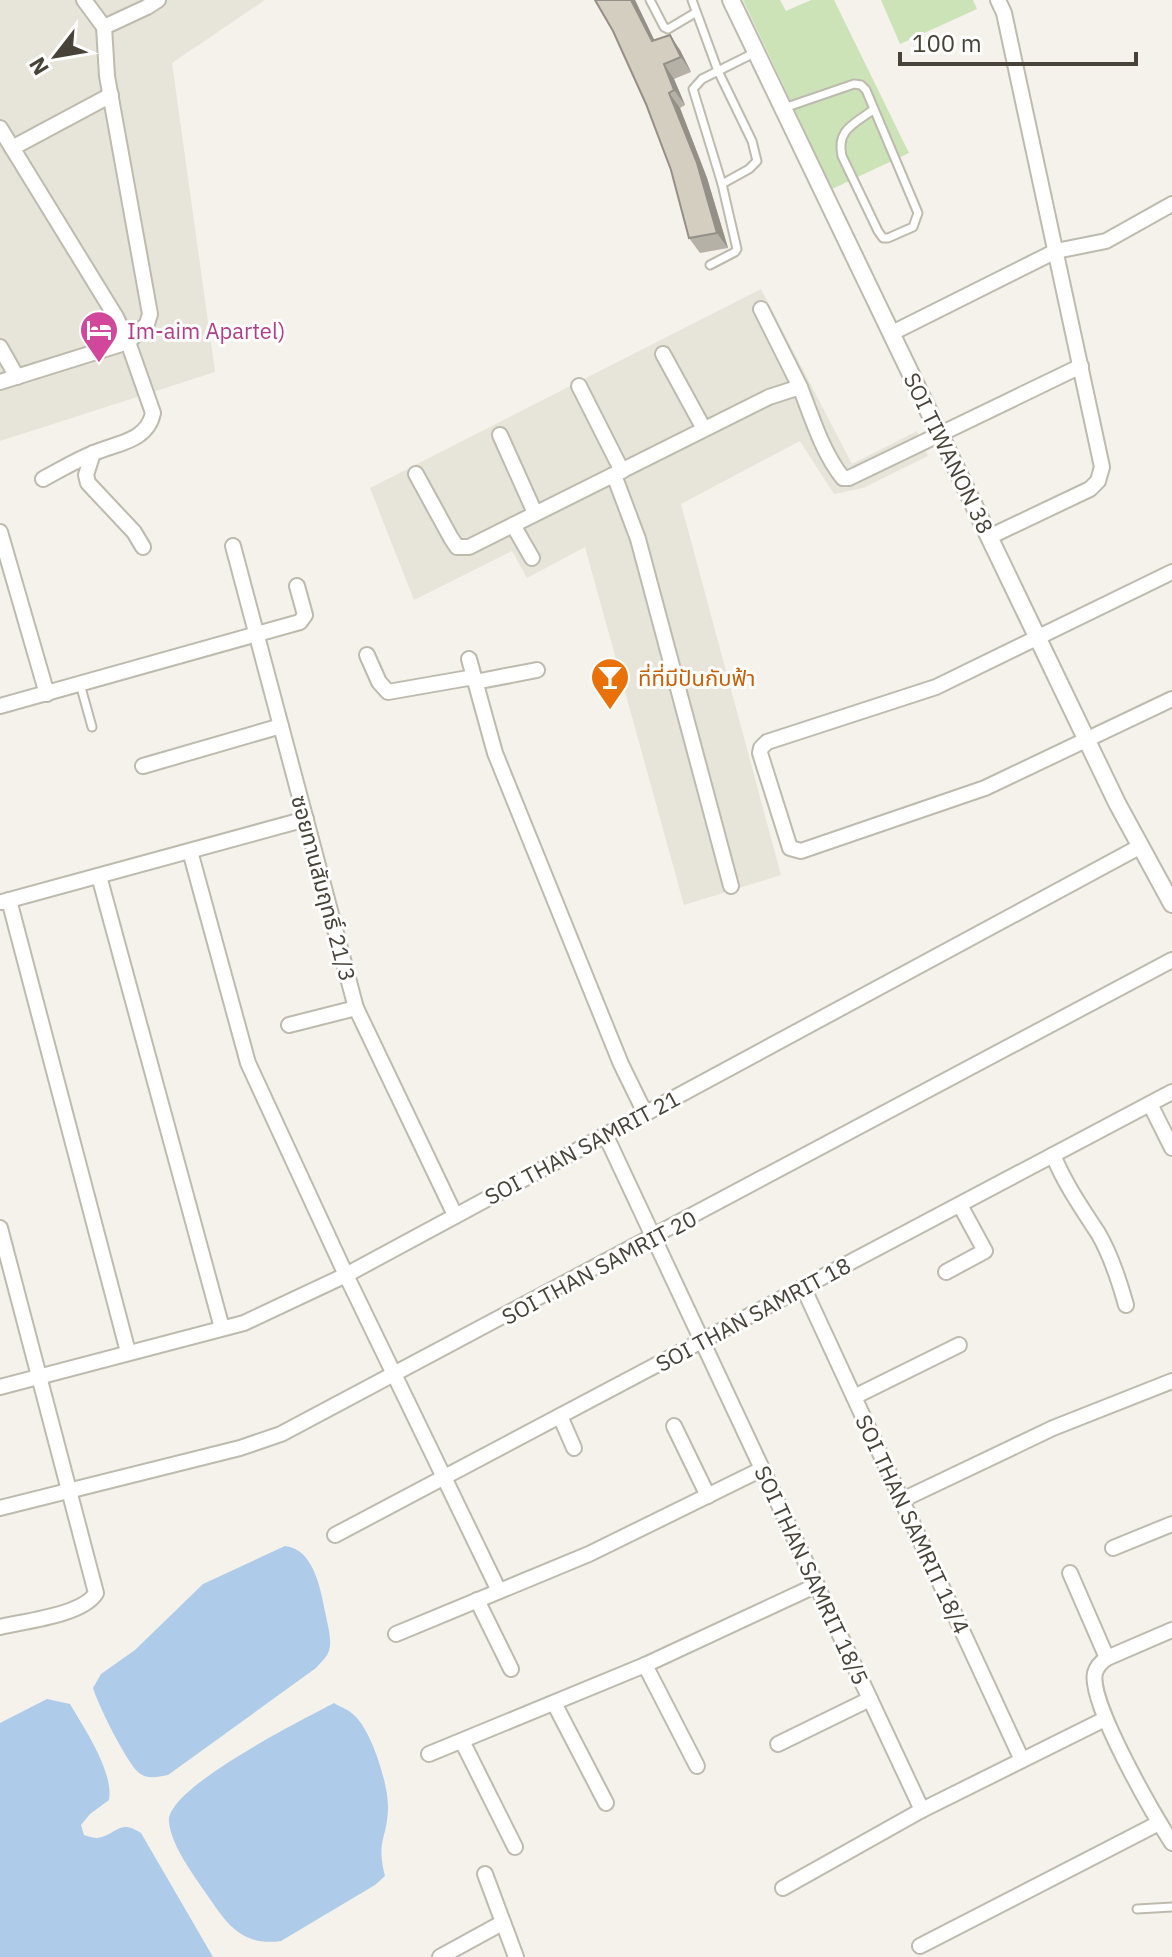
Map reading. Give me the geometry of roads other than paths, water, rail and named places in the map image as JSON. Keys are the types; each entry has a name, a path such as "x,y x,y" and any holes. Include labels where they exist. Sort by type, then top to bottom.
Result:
{"street":[{"path":"0,382 128,342 147,324 150,314 111,95 104,27 84,0"},
{"path":"104,27 158,0"},
{"name":"SOI TIWANON 38","path":"731,0 1086,738 1172,904"},
{"path":"989,537 1090,489 1098,481 1102,467 1004,13 998,0"},
{"path":"12,148 111,95"},
{"path":"0,128 116,317 153,413 151,422 125,444 93,453 43,479"},
{"path":"892,333 1056,251 1106,241 1172,204"},
{"path":"761,309 800,387 818,433 843,478 849,478 941,435 1081,366"},
{"path":"0,347 17,377"},
{"path":"663,354 704,429"},
{"path":"579,386 618,473 731,886"},
{"path":"416,474 457,547 469,547 769,397 800,387"},
{"path":"500,435 535,513"},
{"path":"93,453 86,475 88,483 134,532 143,547"},
{"path":"513,525 532,558"},
{"path":"0,532 47,694"},
{"name":"ซอยทานสัมฤทธิ์ 21/3","path":"233,546 356,1008 455,1215"},
{"path":"1172,572 936,687 767,742 760,753 790,848 801,851 985,788 1172,699"},
{"path":"0,706 303,619 305,615 297,586"},
{"path":"367,655 379,682 388,692 537,670"},
{"path":"469,659 495,753 621,1064 645,1113"},
{"path":"143,766 281,726"},
{"path":"128,1352 5,901 306,819"},
{"name":"SOI THAN SAMRIT 21","path":"0,1387 265,1314 346,1275 1141,846"},
{"path":"190,851 248,1063 394,1376 499,1591"},
{"path":"99,876 222,1328"},
{"name":"SOI THAN SAMRIT 20","path":"0,1508 240,1448 281,1434 1172,960"},
{"path":"289,1025 356,1008"},
{"name":"SOI THAN SAMRIT 18","path":"335,1535 1172,1092"},
{"path":"1150,1104 1172,1148"},
{"name":"SOI THAN SAMRIT 18/5","path":"605,1134 922,1810"},
{"path":"1053,1155 1064,1182 1098,1234 1115,1267 1126,1305"},
{"path":"946,1272 985,1251 960,1205"},
{"path":"0,1228 96,1593 80,1608 0,1627"},
{"name":"SOI THAN SAMRIT 18/4","path":"803,1287 1022,1760"},
{"path":"854,1397 959,1345"},
{"path":"902,1500 1053,1428 1172,1381"},
{"path":"560,1416 574,1448"},
{"path":"674,1426 708,1496"},
{"path":"396,1634 589,1554 762,1469"},
{"path":"1113,1548 1172,1524"},
{"path":"1070,1573 1107,1658"},
{"path":"429,1754 645,1665 817,1585"},
{"path":"477,1600 511,1669"},
{"path":"1172,1630 1107,1658 1098,1665 1094,1681 1105,1719 1172,1843"},
{"path":"645,1665 697,1766"},
{"path":"778,1744 870,1699"},
{"path":"554,1703 606,1803"},
{"path":"783,1888 922,1810 1105,1719"},
{"path":"462,1741 515,1847"},
{"path":"920,1946 1159,1823"},
{"path":"485,1874 516,1957"},
{"path":"440,1957 502,1923"}],"lane":[{"path":"650,0 666,28 672,28 695,13"},
{"path":"692,0 718,71 752,141 757,161 722,184"},
{"path":"710,265 737,249 722,184 693,89 702,79 756,52"},
{"path":"784,108 854,84 866,90 918,213 913,227 888,238 883,238 878,231 839,144 841,135 874,109"},
{"path":"80,684 92,727"},
{"path":"1137,1909 1172,1907"}],"water":[{"path":"285,1546 303,1555 315,1573 330,1635 327,1655 316,1668 168,1775 141,1775 120,1745 96,1696 93,1688 101,1674 135,1650 203,1584"},
{"path":"47,1699 70,1704 97,1750 107,1777 109,1800 81,1825 84,1835 97,1838 122,1827 141,1833 213,1957 0,1957 0,1723"},
{"path":"334,1703 350,1712 361,1724 373,1746 382,1774 388,1799 382,1847 385,1876 281,1941 249,1938 226,1920 186,1864 171,1832 169,1822 174,1808 189,1791 239,1756"}],"place":[{"name":"Im-aim Apartel)","path":"99,364"},
{"name":"ที่ที่มีปันกับฟ้า","path":"610,711"}]}
